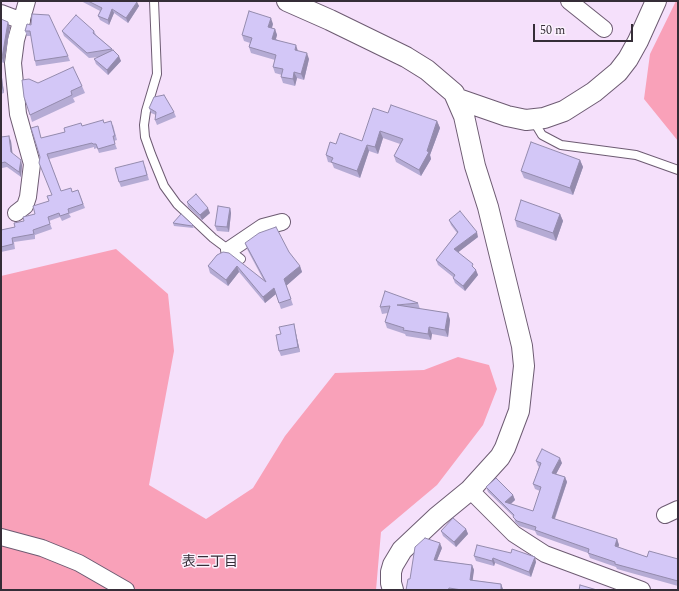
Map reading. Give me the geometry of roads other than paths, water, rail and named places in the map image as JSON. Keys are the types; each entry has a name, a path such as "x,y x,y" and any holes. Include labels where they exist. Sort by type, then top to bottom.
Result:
{"street":[{"path":"16,213 25,206 28,197 32,164 18,114 14,84 14,50 27,1"},
{"path":"287,1 406,57 427,70 454,93 458,99 464,116 475,166 488,207 522,346 524,366 519,411 505,448 500,457 470,490 437,516 402,550 393,565 391,583 393,590"},
{"path":"569,1 604,29"},
{"path":"458,99 507,116 526,120 544,118 564,111 594,92 618,72 628,59 638,41 656,1"},
{"path":"1,13 22,22"},
{"path":"235,254 263,227 282,222"},
{"path":"470,490 514,534 539,551 589,572 642,590"},
{"path":"1,537 42,548 79,563 126,590"}],"lane":[{"path":"154,1 158,62 157,74 146,111 144,125 145,137 164,186 177,204 213,238 235,254"},
{"path":"533,119 542,136 560,145 636,156 678,170"}],"district":[{"name":"表二丁目","path":"210,563"}]}
